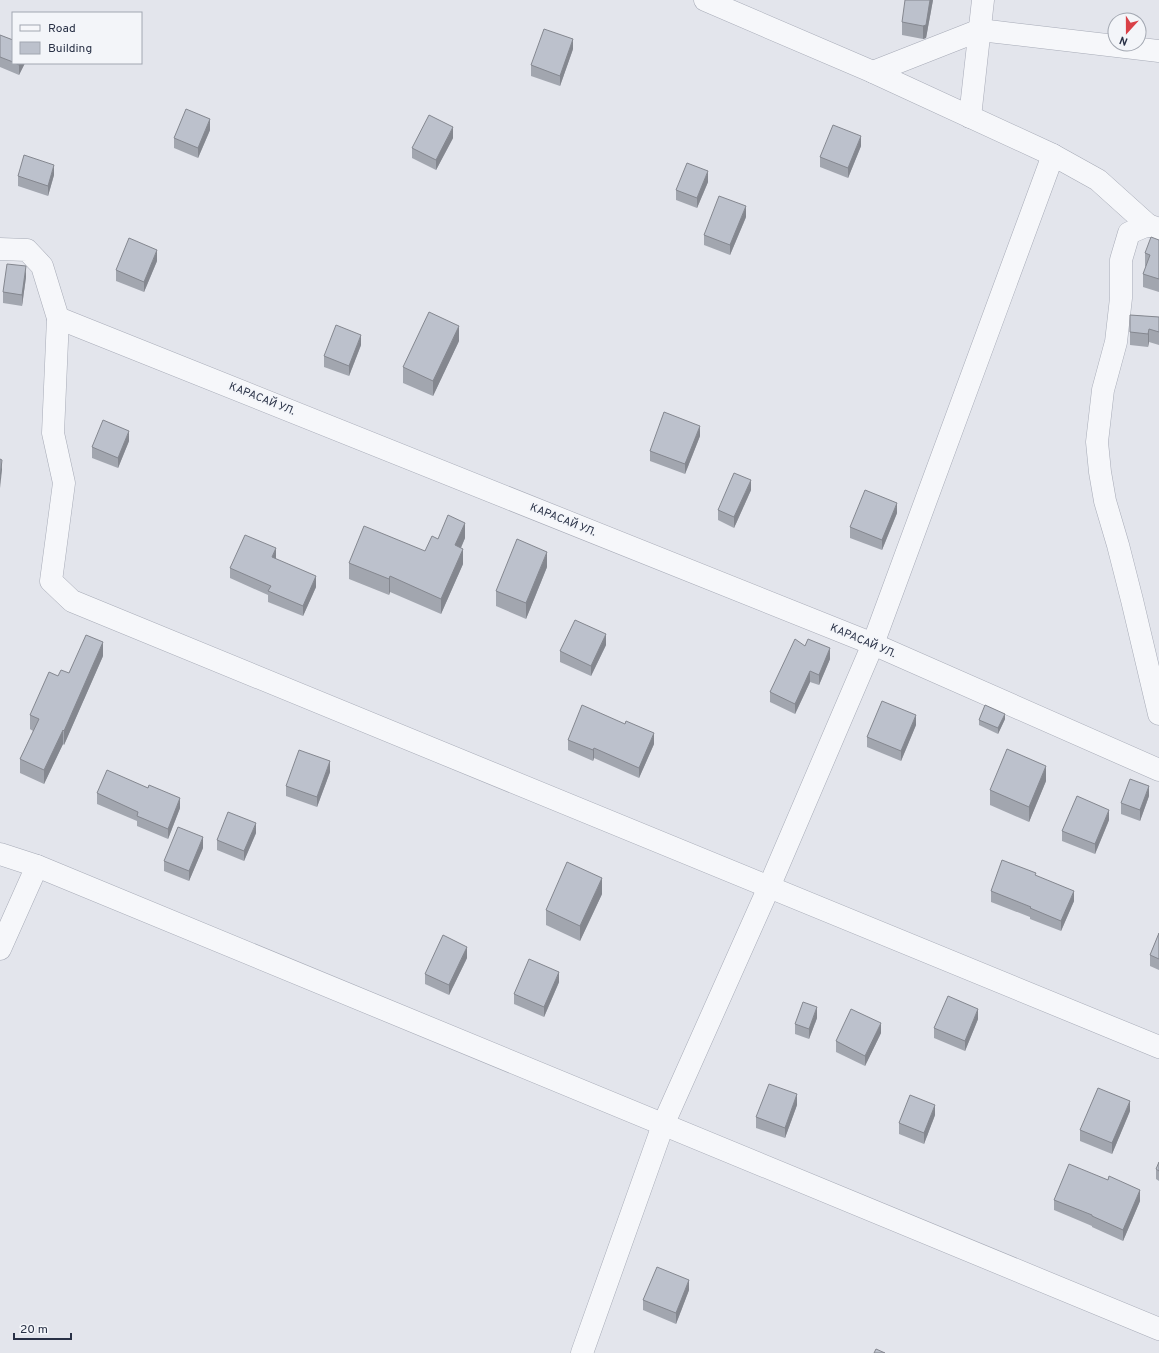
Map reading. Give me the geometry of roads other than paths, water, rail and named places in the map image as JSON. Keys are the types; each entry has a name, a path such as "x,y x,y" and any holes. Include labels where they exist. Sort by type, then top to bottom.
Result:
{"street":[{"path":"705,0 873,72 1053,155 1098,180 1154,227"},
{"path":"970,118 983,0"},
{"path":"873,72 980,30 1159,51"},
{"path":"582,1353 663,1125 769,887 873,644 1053,155"},
{"path":"1154,227 1129,233 1121,260 1121,298 1116,342 1103,390 1097,442 1105,502 1125,572 1159,714"},
{"path":"0,249 27,250 42,266 58,318 53,434 64,483 51,581 72,601 1159,1047"},
{"name":"КАРАСАЙ УЛ.","path":"58,318 873,644 1159,770"},
{"path":"0,854 37,866 1159,1329"},
{"path":"0,949 37,866"}]}
